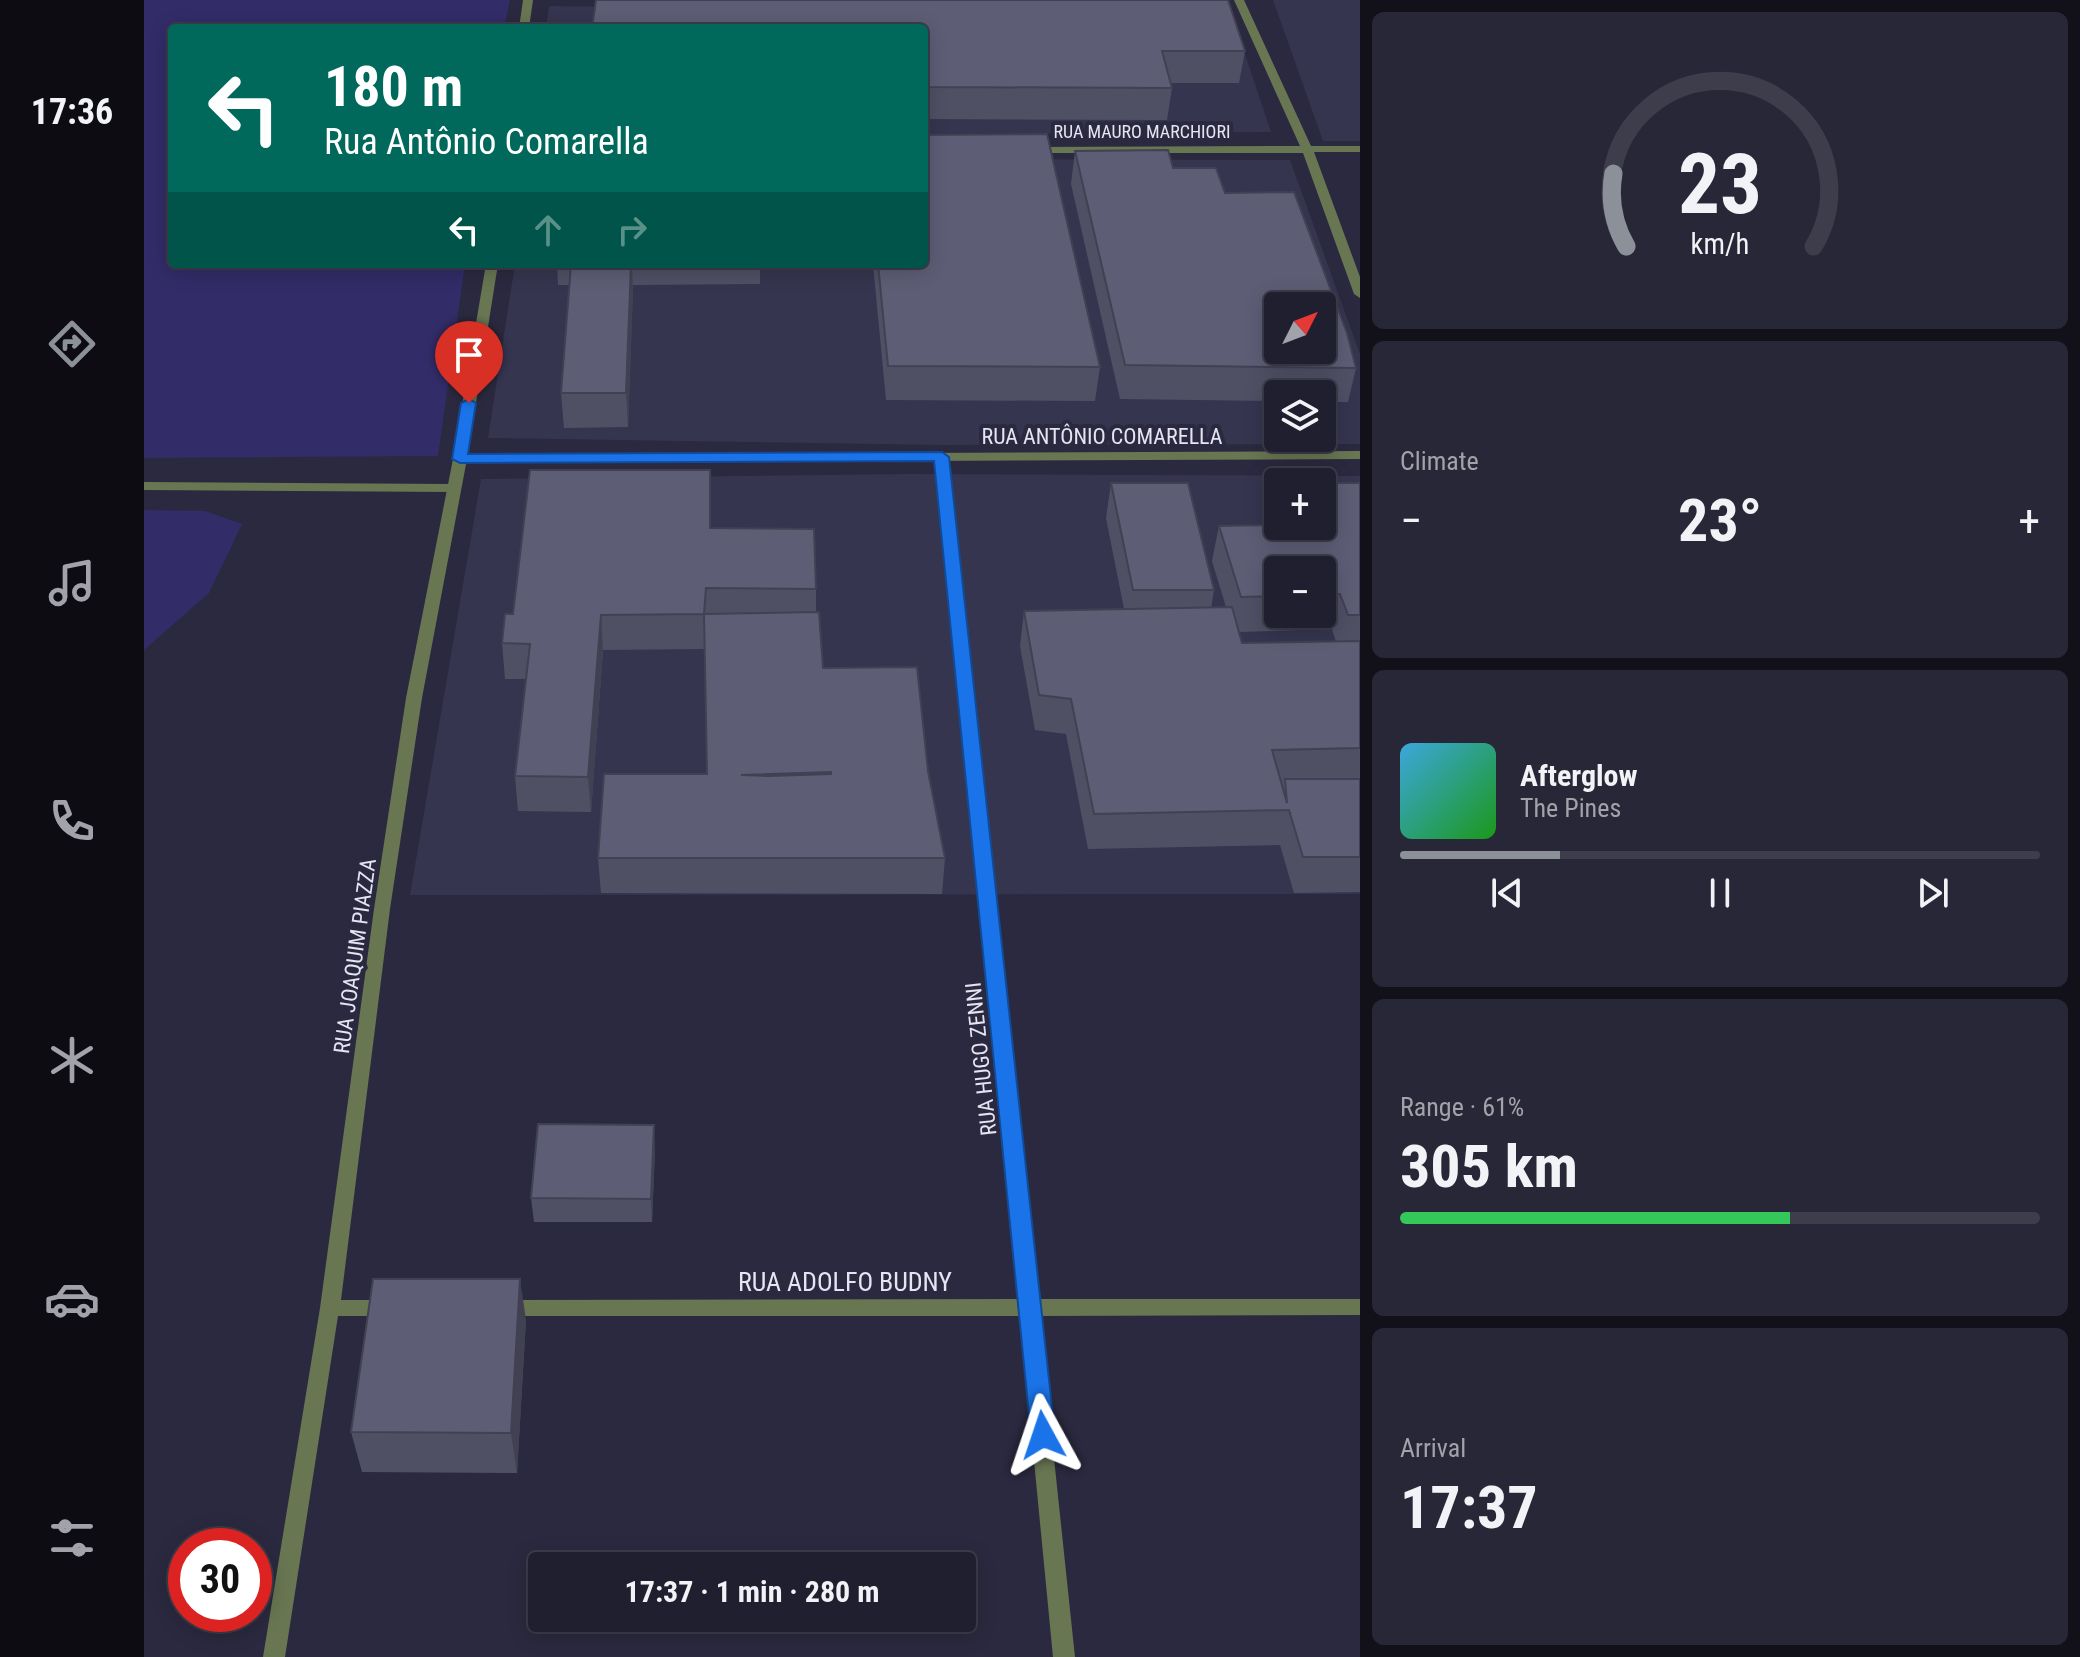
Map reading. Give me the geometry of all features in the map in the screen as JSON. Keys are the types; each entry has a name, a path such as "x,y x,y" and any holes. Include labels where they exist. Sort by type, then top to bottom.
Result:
{"street":[{"path":"525,24 528,0"},
{"path":"1239,0 1307,149 1360,294"},
{"name":"RUA MAURO MARCHIORI","path":"1020,150 1360,149"},
{"name":"RUA JOAQUIM PIAZZA","path":"274,1657 330,1308 414,698 460,459 491,268"},
{"name":"RUA ANTÔNIO COMARELLA","path":"460,459 1360,455"},
{"name":"RUA HUGO ZENNI","path":"942,457 1031,1308 1064,1657"},
{"path":"144,486 453,488"},
{"name":"RUA ADOLFO BUDNY","path":"489,1308 1360,1307"},
{"path":"330,1308 409,1308"}],"shaded area":[{"path":"144,0 510,0 505,24 168,24 168,268 464,268 438,456 144,458"},
{"path":"1273,0 1360,0 1360,141 1323,141"},
{"path":"549,6 1232,15 1271,132 928,134 928,24 547,24"},
{"path":"928,159 1290,160 1360,354 1360,444 1336,444 1336,380 1264,380 1264,444 943,445 488,438 514,268 928,268"},
{"path":"907,474 1264,476 1264,540 1336,540 1336,476 1360,476 1360,894 410,895 481,479"},
{"path":"144,510 205,511 242,524 209,593 144,650"}],"building":[{"path":"596,0 1228,0 1245,51 1162,51 1172,88 928,87 928,24 593,24"},
{"path":"1047,134 1100,367 888,366 878,268 928,268 928,135"},
{"path":"1168,150 1173,168 1216,168 1225,193 1294,192 1332,292 1264,292 1264,364 1336,364 1336,304 1356,368 1125,365 1075,151"},
{"path":"571,268 631,268 626,393 561,393"},
{"path":"530,470 710,470 710,528 814,529 816,589 706,588 704,614 601,615 588,777 515,776 530,644 502,643 505,614 513,614"},
{"path":"1111,483 1188,483 1214,590 1133,590"},
{"path":"1336,483 1360,483 1360,615 1348,615 1340,594 1336,594 1336,556 1264,556 1264,596 1241,597 1219,526 1264,525 1264,540 1336,540"},
{"path":"1232,607 1242,643 1360,641 1360,748 1272,750 1287,803 1285,779 1360,779 1360,857 1303,857 1289,810 1094,814 1071,699 1039,695 1024,611"},
{"path":"819,612 823,668 917,667 928,771 945,858 598,858 604,774 707,774 704,614","holes":["831,772 768,776 741,775"]},
{"path":"538,1124 654,1125 651,1199 531,1198"},
{"path":"373,1279 520,1279 511,1433 351,1432"}],"route":[{"path":"469,403 460,459 942,457 1043,1435"}]}
